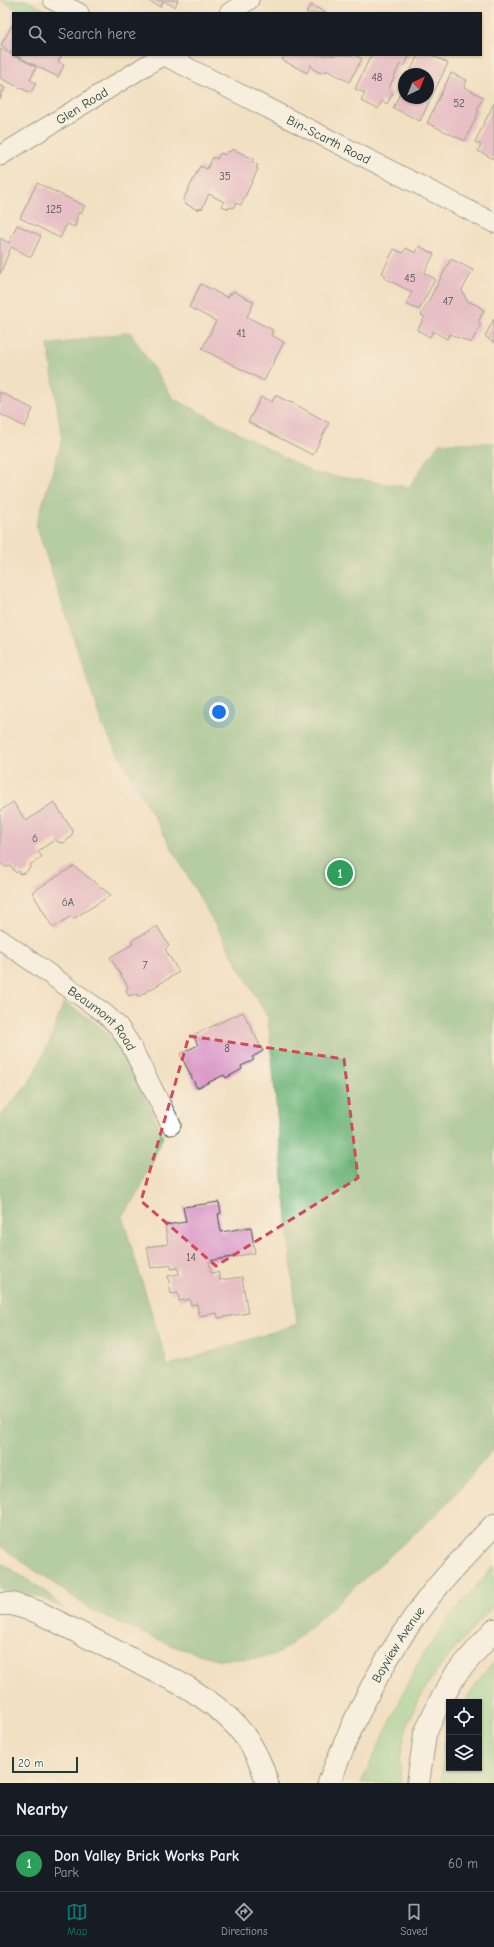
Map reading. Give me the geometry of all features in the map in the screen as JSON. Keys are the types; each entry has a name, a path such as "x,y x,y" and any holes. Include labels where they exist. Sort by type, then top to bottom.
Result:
{"main road":[{"name":"Bayview Avenue","path":"329,1783 348,1735 392,1651 433,1593 494,1525"},
{"path":"0,1604 12,1604 38,1612 187,1687 208,1700 236,1726 250,1742 257,1755 267,1783"},
{"path":"418,1783 425,1734 436,1709 456,1674 494,1630"}],"street":[{"path":"54,0 77,12"},
{"path":"231,12 249,0"},
{"name":"Glen Road","path":"0,156 161,56"},
{"name":"Bin-Scarth Road","path":"165,56 494,223"},
{"name":"Beaumont Road","path":"0,939 104,1013 119,1027 171,1125"}],"highlighted area":[{"path":"189,1036 344,1059 358,1178 216,1266 141,1201"}],"green space":[{"path":"0,0 26,0 49,12 22,12"},
{"path":"130,332 173,398 314,473 409,487 439,443 494,443 494,1449 440,1511 292,1643 279,1653 262,1658 220,1660 178,1648 96,1613 0,1546 0,1116 29,1083 49,1043 64,1002 104,1030 123,1053 145,1094 163,1136 137,1196 122,1216 168,1366 297,1324 268,1018 103,727 36,525 62,440 48,345"},
{"path":"0,1562 48,1593 64,1609 41,1598 0,1590"},
{"path":"494,1566 494,1605 443,1664 415,1707 406,1731 401,1756 401,1783 361,1783 418,1663 450,1616"},
{"path":"494,1662 494,1783 441,1783 443,1748 446,1739 446,1771 482,1771 482,1699 466,1699 480,1678"}],"building":[{"path":"178,0 175,7 163,1 160,7 149,1"},
{"path":"311,5 324,12 307,12"},
{"path":"12,25 12,53 1,45"},
{"path":"0,49 36,67 30,80 36,83 31,93 0,78"},
{"path":"17,56 61,56 58,62 64,65 58,77"},
{"path":"284,56 357,56 362,59 349,82 326,70 325,73 319,72 313,69 311,65 307,73 282,60"},
{"path":"371,56 409,56 404,66 400,64 398,68 388,90 393,93 387,104 382,101 378,109 361,101 365,93 355,89"},
{"path":"418,56 433,56 448,63 434,92 434,68 412,68"},
{"path":"451,73 467,80 464,87 483,97 477,110 479,111 465,141 427,123"},
{"path":"0,85 5,88 0,99"},
{"path":"398,98 398,104 428,104 420,121 393,108"},
{"path":"494,103 494,159 478,151 481,145 475,142"},
{"path":"232,149 254,159 252,162 258,165 256,168 258,169 241,205 236,203 233,208 230,207 229,209 222,206 224,202 209,194 202,209 200,208 198,210 184,203 185,201 183,200 200,166 207,169 213,157 217,159 220,153 225,155"},
{"path":"37,183 85,206 81,214 78,212 75,227 67,224 60,238 20,218"},
{"path":"17,225 41,236 31,257 11,247 0,274 0,238 9,243"},
{"path":"419,246 434,254 424,273 435,279 419,310 406,304 412,292 384,278 386,275 382,273 394,249 403,253 406,248 416,253"},
{"path":"451,259 473,270 462,290 467,301 484,310 478,323 481,324 471,343 450,334 447,339 433,331 430,337 417,330 425,317 421,315"},
{"path":"201,284 228,298 230,293 232,294 233,291 254,302 247,317 273,330 271,335 284,342 264,381 202,349 216,321 189,307"},
{"path":"494,319 494,343 485,336"},
{"path":"0,392 33,409 25,427 0,414"},
{"path":"275,395 329,423 313,455 248,422 261,397 272,402"},
{"path":"13,802 26,821 54,802 73,831 71,837 64,843 58,842 56,839 38,851 42,857 30,865 31,867 25,873 20,874 19,871 16,873 11,866 6,867 0,863 0,811"},
{"path":"74,866 111,895 73,919 71,916 53,928 32,892"},
{"path":"157,926 169,946 165,949 179,972 138,997 137,994 129,996 126,991 128,987 110,957 133,944 131,941"},
{"path":"243,1012 263,1051 252,1057 254,1060 241,1066 242,1069 226,1078 224,1075 197,1088 180,1054 198,1045 193,1035"},
{"path":"219,1202 221,1213 218,1214 221,1232 251,1227 255,1253 209,1261 211,1273 218,1272 220,1280 242,1277 248,1313 218,1318 217,1313 199,1316 197,1304 191,1305 190,1299 179,1301 178,1293 171,1294 168,1276 179,1274 178,1268 171,1269 171,1265 151,1268 147,1247 168,1244 165,1225 186,1222 183,1207"}],"place":[{"name":"Don Valley Brick Works Park","path":"340,873"}]}
